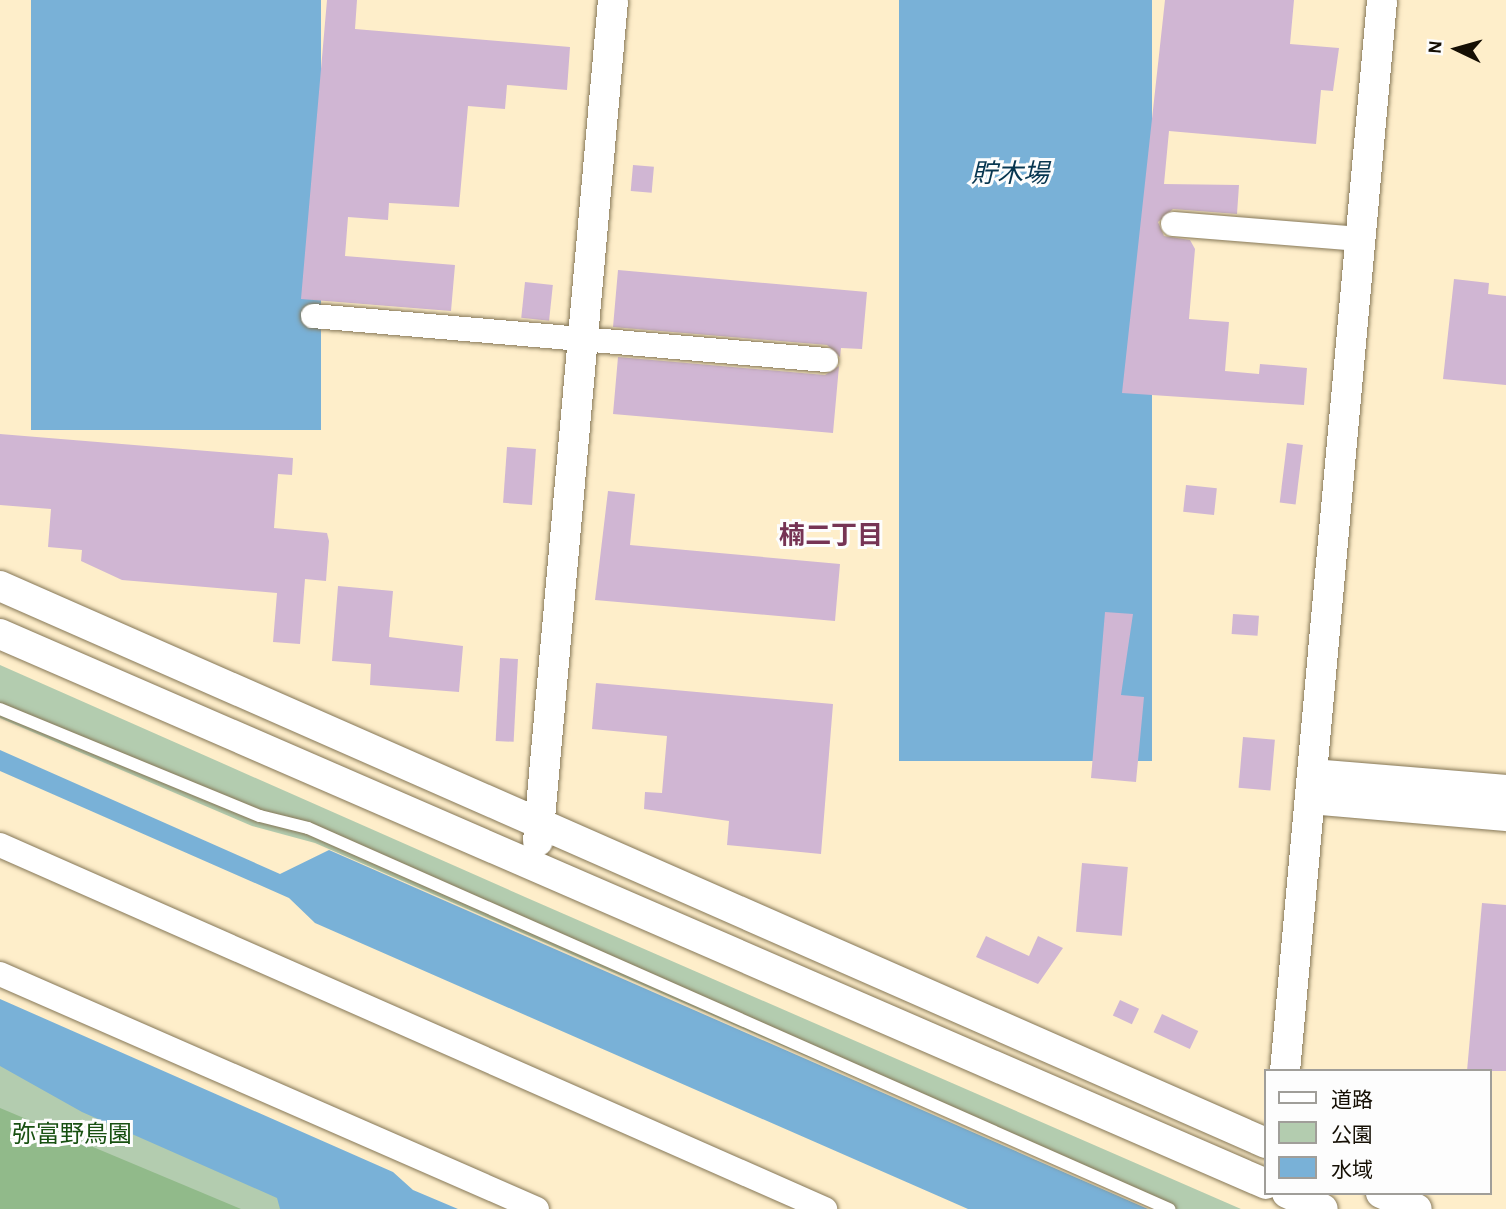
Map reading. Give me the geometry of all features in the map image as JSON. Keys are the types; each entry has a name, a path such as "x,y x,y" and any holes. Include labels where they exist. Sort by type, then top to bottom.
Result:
{"street":[{"path":"535,866 613,0"},
{"path":"1285,1069 1382,0"},
{"path":"1173,224 1360,239"},
{"path":"313,316 826,360"},
{"path":"0,586 1264,1142"},
{"path":"0,634 1264,1183"},
{"path":"1311,787 1506,790"},
{"path":"1311,787 1506,816"},
{"path":"0,845 825,1209"},
{"path":"0,974 537,1209"},
{"path":"1292,1195 1323,1209"},
{"path":"1386,1195 1417,1209"}],"lane":[{"path":"0,709 260,816 308,828 1168,1209"}],"green space":[{"path":"0,665 1241,1209 1159,1209 315,843 252,826 0,718"},
{"name":"弥富野鳥園","path":"0,1025 419,1209 0,1209"},
{"path":"0,1108 241,1209 0,1209"}],"water":[{"path":"31,0 321,0 321,430 31,430"},
{"name":"貯木場","path":"899,0 1152,0 1152,761 899,761"},
{"path":"0,750 280,874 329,850 1148,1209 968,1209 315,923 289,898 0,771"},
{"path":"0,999 393,1172 413,1190 458,1209 280,1209 277,1198 82,1112 0,1066"}],"building":[{"path":"327,0 357,0 355,29 570,47 567,90 507,85 505,109 468,106 459,207 389,203 388,220 348,217 345,256 455,265 451,311 301,299"},
{"path":"1165,0 1294,0 1290,44 1339,48 1333,91 1321,90 1316,144 1169,131 1164,184 1239,185 1237,214 1173,209 1158,222 1164,236 1190,240 1195,249 1189,319 1229,322 1225,371 1259,374 1260,364 1307,368 1304,405 1122,393"},
{"path":"633,165 654,167 652,193 631,191"},
{"path":"618,270 867,292 862,349 841,348 840,357 827,345 613,327"},
{"path":"1454,279 1489,283 1488,294 1506,296 1506,385 1443,379"},
{"path":"525,282 553,285 549,321 521,318"},
{"path":"618,357 825,375 839,366 833,433 613,414"},
{"path":"0,434 293,458 292,475 278,474 274,528 327,533 329,541 326,581 305,579 300,644 273,642 277,593 122,580 81,561 82,550 48,547 51,509 0,505"},
{"path":"1287,443 1303,445 1296,505 1280,503"},
{"path":"507,447 536,449 532,505 503,503"},
{"path":"1186,485 1217,488 1214,515 1183,512"},
{"path":"608,491 635,494 630,545 840,564 835,621 595,600"},
{"path":"338,586 393,591 389,637 463,646 459,692 370,685 371,664 332,661"},
{"path":"1105,612 1133,614 1121,695 1144,697 1136,782 1091,778"},
{"path":"1233,614 1259,616 1258,636 1232,634"},
{"path":"500,658 518,659 514,742 496,741"},
{"path":"596,683 833,704 821,854 727,845 729,821 644,809 645,792 662,793 667,736 592,729"},
{"path":"1243,737 1275,740 1270,791 1239,788"},
{"path":"1082,863 1128,867 1122,936 1076,932"},
{"path":"1482,903 1506,905 1506,1071 1467,1069"},
{"path":"986,936 1029,956 1038,936 1063,948 1038,984 976,957"},
{"path":"1120,1000 1139,1009 1132,1024 1113,1015"},
{"path":"1162,1014 1198,1031 1190,1049 1154,1032"}],"district":[{"name":"楠二丁目","path":"831,537"}]}
